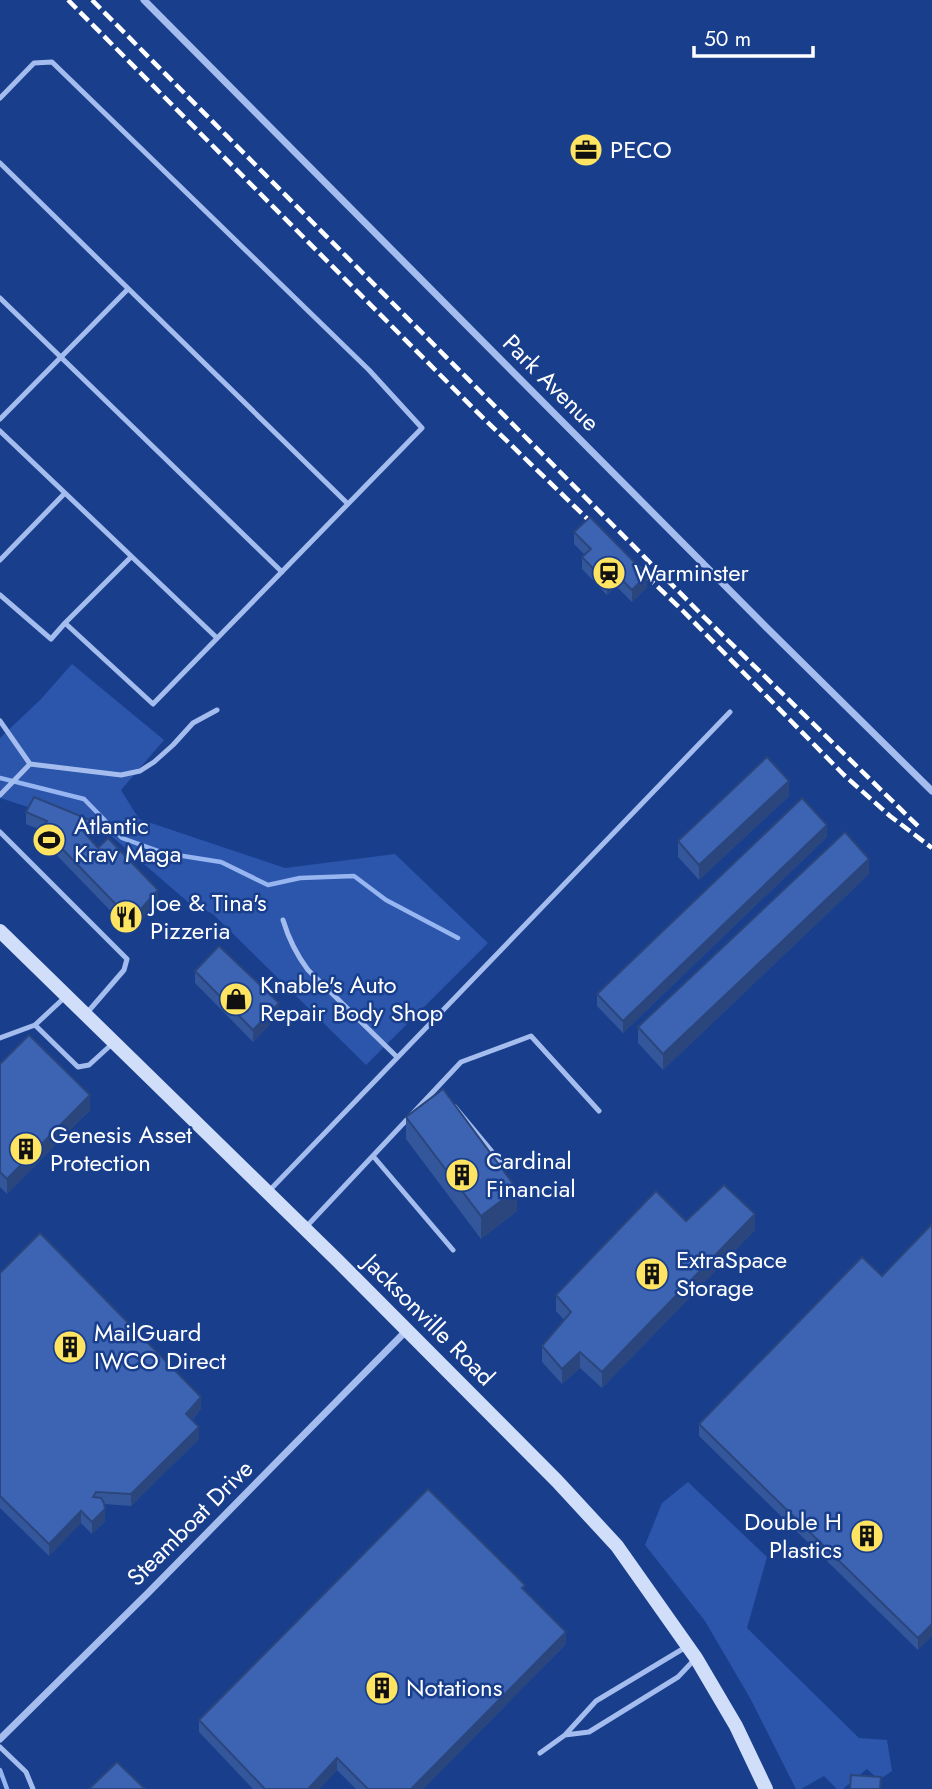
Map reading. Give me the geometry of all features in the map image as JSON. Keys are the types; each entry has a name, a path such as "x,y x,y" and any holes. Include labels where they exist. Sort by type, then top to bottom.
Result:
{"main road":[{"name":"Jacksonville Road","path":"0,931 337,1260 557,1481 617,1546 692,1653 736,1726 766,1789"}],"street":[{"name":"Park Avenue","path":"144,0 932,791"},
{"name":"Steamboat Drive","path":"0,1739 406,1331"}],"lane":[{"path":"0,98 34,63 52,62 369,370 422,428 153,704 65,623"},
{"path":"0,163 348,504"},
{"path":"0,419 128,289"},
{"path":"0,298 282,572"},
{"path":"0,431 217,638"},
{"path":"0,560 64,494"},
{"path":"0,595 51,639 131,557"},
{"path":"0,721 30,764 121,775 140,771 154,762 193,723 217,710"},
{"path":"267,1193 730,712"},
{"path":"0,795 30,764"},
{"path":"0,832 127,959 124,971 86,1014"},
{"path":"283,920 296,955 397,1058"},
{"path":"0,1038 35,1026 66,995"},
{"path":"35,1026 78,1067 89,1065 114,1042"},
{"path":"304,1229 461,1062 531,1036 599,1111"},
{"path":"438,1085 446,1096"},
{"path":"454,1106 504,1166"},
{"path":"373,1156 453,1250"},
{"path":"540,1753 565,1735 596,1701 692,1653"},
{"path":"565,1735 589,1732 677,1677 692,1653"},
{"path":"0,1747 26,1772 33,1789"}],"shaded area":[{"path":"72,664 164,740 121,790 139,819 285,868 395,854 488,943 366,1065 213,914 188,902 95,822 58,806 31,808 0,798 0,738 40,700"},
{"path":"688,1482 767,1557 747,1628 859,1738 887,1740 892,1771 879,1780 867,1769 843,1789 837,1789 824,1776 801,1789 796,1789 750,1698 705,1621 645,1545 662,1503"}],"building":[{"path":"590,517 647,575 632,590 616,574 607,583 582,557 591,549 574,532"},
{"path":"767,757 789,781 699,865 678,841"},
{"path":"34,797 90,820 84,832 98,848 108,838 158,890 131,920 43,829 47,821 26,812"},
{"path":"802,798 827,825 623,1021 597,994"},
{"path":"845,832 869,859 663,1054 638,1027"},
{"name":"Knable's Auto Repair Body Shop","path":"219,946 279,1003 253,1030 195,971"},
{"name":"Genesis Asset Protection","path":"29,1035 90,1095 7,1179 0,1172 0,1064"},
{"name":"Cardinal Financial","path":"443,1089 517,1189 481,1216 406,1117"},
{"name":"ExtraSpace Storage","path":"724,1185 755,1214 602,1372 580,1352 562,1369 542,1346 571,1312 556,1295 656,1191 686,1221"},
{"name":"Double H Plastics","path":"932,1224 932,1624 918,1638 699,1424 862,1257 882,1276"},
{"name":"MailGuard IWCO Direct","path":"40,1233 201,1397 186,1414 199,1427 131,1494 96,1492 93,1497 101,1498 105,1509 92,1522 81,1511 49,1544 0,1496 0,1273"},
{"name":"Notations","path":"428,1489 525,1585 522,1588 566,1632 411,1789 368,1789 337,1758 308,1789 265,1789 199,1720"},
{"path":"117,1762 145,1789 89,1789"},
{"path":"851,1775 881,1777 880,1789 850,1789"}],"waterway":[{"path":"0,778 84,799 122,838 164,853 221,862 268,885 300,878 354,876 386,900 458,938"},
{"path":"0,1770 7,1789"}],"railway":[{"path":"68,0 475,410 601,532"},
{"path":"92,0 702,615 921,829"},
{"path":"633,563 844,775 890,816 932,848"}],"place":[{"name":"PECO","path":"586,150"},
{"name":"Warminster","path":"609,573"},
{"name":"Atlantic Krav Maga","path":"49,840"},
{"name":"Joe & Tina's Pizzeria","path":"126,917"},
{"name":"Knable's Auto Repair Body Shop","path":"236,999"},
{"name":"Genesis Asset Protection","path":"26,1149"},
{"name":"Cardinal Financial","path":"462,1175"},
{"name":"ExtraSpace Storage","path":"652,1274"},
{"name":"MailGuard IWCO Direct","path":"70,1347"},
{"name":"Double H Plastics","path":"867,1536"},
{"name":"Notations","path":"382,1688"}]}
